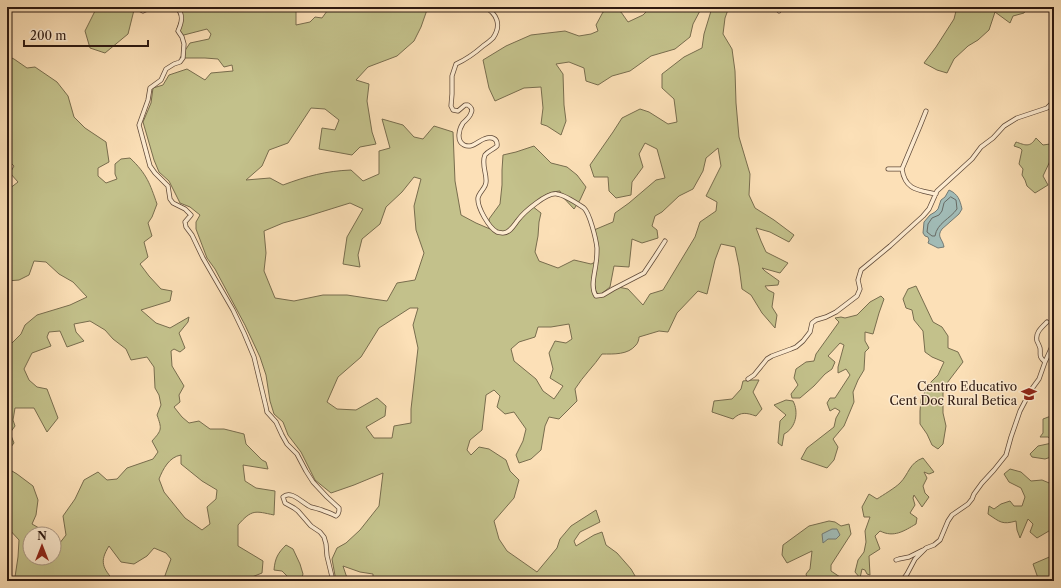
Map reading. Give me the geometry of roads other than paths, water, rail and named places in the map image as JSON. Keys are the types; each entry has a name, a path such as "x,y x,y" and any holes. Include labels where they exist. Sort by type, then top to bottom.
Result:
{"street":[{"path":"141,7 143,12 152,7"},
{"path":"176,7 182,14 182,20 178,31 184,44 183,58 180,62 166,69 161,80 150,88 148,100 139,124 150,166 168,186 170,199 173,203 191,215 185,222 186,227 192,234 203,258 233,310 244,333 254,357 268,412 276,422 287,444 297,454 314,482 338,508 339,511 336,516 312,507 291,496 286,495 282,497 285,503 298,511 311,526 320,532 324,537 333,581"},
{"path":"484,7 494,14 497,19 498,26 492,39 469,58 456,64 452,76 451,106 453,110 458,111 465,105 468,105 472,111 459,131 459,137 464,145 474,145 485,138 496,139 497,142 497,146 486,154 484,159 486,183 478,196 479,206 491,227 496,232 505,233 512,228 519,218 548,196 557,194 568,198 584,209 588,214 592,226 597,247 593,286 596,296 603,295 644,272 665,241"},
{"path":"748,379 754,375 767,359 791,350 803,341 810,332 812,323 836,312 857,296 860,289 858,280 861,270 923,216 932,204 936,194 972,159 981,147 993,138 1004,126 1017,118 1047,108 1054,101"},
{"path":"926,111 902,169 906,184 913,188 936,194"},
{"path":"888,169 902,169"},
{"path":"1045,362 1040,356 1037,336 1040,329 1047,322"},
{"path":"896,560 909,557 934,545 940,540 948,520 952,515 968,504 982,482 1006,455 1010,437 1020,411 1031,390 1039,379 1054,342"},
{"path":"902,581 915,559 926,548"}],"water":[{"path":"949,190 955,193 962,209 959,214 940,232 944,247 938,248 928,243 928,237 923,233 924,222 938,209 941,200 945,197"},
{"path":"832,529 837,529 840,535 836,539 828,539 823,543 822,534"}],"place":[{"name":"Centro Educativo Cent Doc Rural Betica","path":"1029,394"}]}
